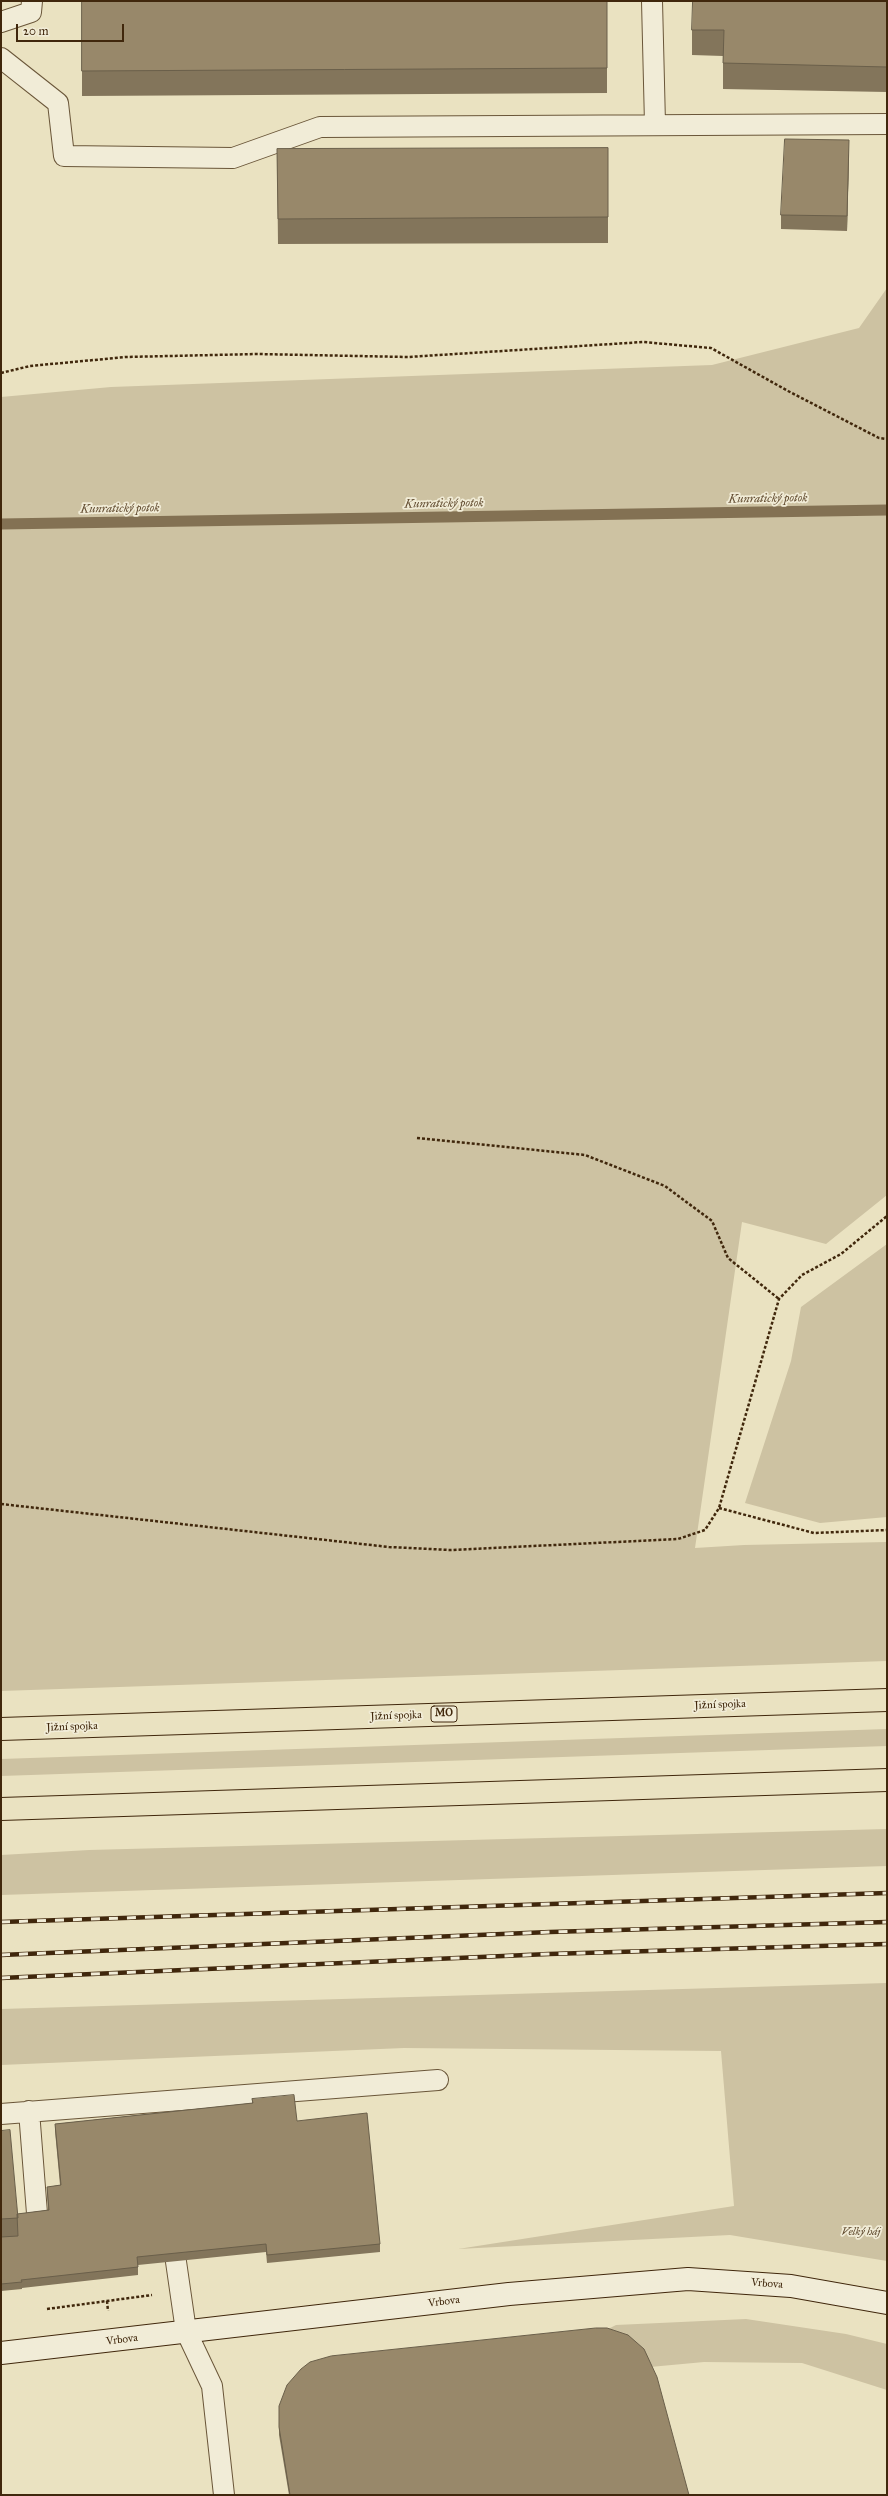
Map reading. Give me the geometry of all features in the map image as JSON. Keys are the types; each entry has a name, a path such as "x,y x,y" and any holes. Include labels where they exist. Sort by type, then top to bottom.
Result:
{"highway":[{"name":"Jižní spojka","path":"1,1729 887,1700"},
{"path":"1,1809 887,1780"}],"main road":[{"name":"Vrbova","path":"1,2354 510,2294 688,2279 792,2286 887,2303"}],"lane":[{"path":"1,22 31,12 32,1"},
{"path":"652,1 655,124"},
{"path":"1,58 58,103 64,156 232,158 320,127 655,124 887,124"},
{"path":"1,2114 438,2080"},
{"path":"29,2111 42,2253"},
{"path":"171,2227 186,2332 212,2386 224,2495"}],"path":[{"path":"1,373 30,366 126,357 256,354 408,357 643,342 711,348 788,391 879,438 887,439"},
{"path":"416,1138 585,1155 665,1186 712,1221 728,1258 780,1299"},
{"path":"1,1504 389,1547 451,1550 678,1540 706,1530 719,1508 780,1299 802,1276 841,1254 887,1216"},
{"path":"719,1508 814,1533 887,1530"},
{"path":"47,2309 180,2291"}],"green space":[{"path":"887,288 887,1195 826,1244 742,1222 695,1548 744,1545 887,1542 887,1661 1,1691 1,397 111,387 712,365 859,328"},
{"path":"887,1244 887,1517 820,1523 745,1503 791,1361 801,1307"},
{"path":"887,1729 887,1746 1,1776 1,1759"},
{"path":"887,1829 887,1866 1,1895 1,1855 89,1850"},
{"name":"Velký háj","path":"887,1983 887,2261 730,2235 458,2249 734,2206 721,2051 404,2048 1,2065 1,2009"},
{"path":"746,2319 846,2334 887,2344 887,2390 802,2363 704,2362 650,2367 596,2335 616,2325"}],"building":[{"path":"82,1 607,1 607,68 82,71"},
{"path":"693,1 887,1 887,67 723,63 724,30 692,30"},
{"path":"785,139 849,140 847,216 781,215"},
{"path":"608,148 608,217 278,219 277,149"},
{"path":"294,2095 297,2121 367,2113 380,2244 267,2255 266,2244 137,2257 138,2267 21,2280 22,2282 1,2284 1,2237 18,2236 17,2214 49,2210 47,2187 61,2185 55,2124 253,2103 252,2099"},
{"path":"10,2130 18,2218 1,2219 1,2131"},
{"path":"607,2328 628,2335 644,2349 657,2377 689,2495 290,2495 279,2427 279,2406 287,2385 301,2369 310,2362 331,2356"}],"waterway":[{"name":"Kunratický potok","path":"1,524 887,510"}],"railway":[{"path":"1,1922 887,1893"},
{"path":"1,1955 550,1932 887,1922"},
{"path":"1,1978 549,1954 887,1944"}]}
